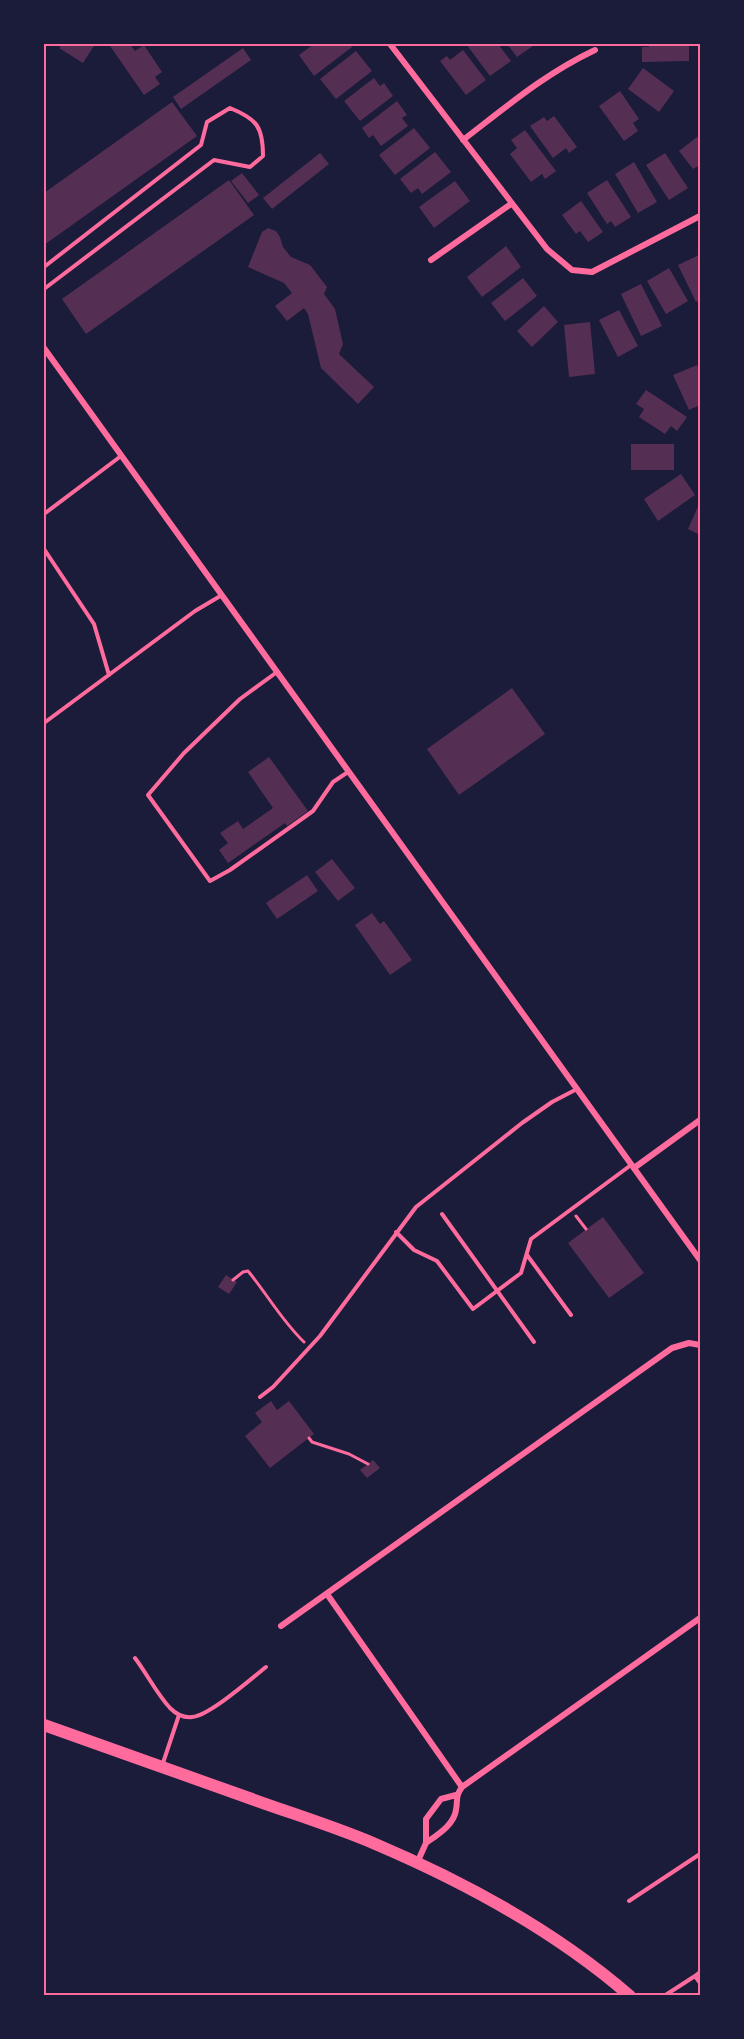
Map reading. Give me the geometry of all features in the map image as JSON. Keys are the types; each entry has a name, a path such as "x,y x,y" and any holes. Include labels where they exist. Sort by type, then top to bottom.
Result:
{"main road":[{"path":"44,1725 371,1842 417,1863 489,1898 541,1930 586,1960 630,1995"}],"street":[{"path":"390,44 547,249 572,270 592,272 700,216"},
{"path":"463,140 542,79 596,50"},
{"path":"431,260 511,204"},
{"path":"45,352 700,1260"},
{"path":"633,1166 700,1120"},
{"path":"281,1626 672,1348 688,1343 700,1345"},
{"path":"327,1594 462,1787"},
{"path":"426,1843 444,1831 456,1813 456,1795 462,1787 700,1618"},
{"path":"417,1863 426,1843 426,1820 441,1799 456,1795"}],"lane":[{"path":"44,289 214,160 250,167 263,156 263,137 250,116 230,108 207,122 201,145 45,266"},
{"path":"44,514 122,456"},
{"path":"44,549 94,624 109,675"},
{"path":"44,723 195,611 222,595"},
{"path":"277,672 240,699 184,753 148,795 175,834 210,881 230,870 313,811 333,782 349,771"},
{"path":"260,1397 273,1387 320,1336 416,1207 522,1123 552,1102 577,1089"},
{"path":"396,1232 414,1250 437,1261 473,1309 521,1273 531,1239 633,1166"},
{"path":"442,1214 534,1342"},
{"path":"526,1254 571,1315"},
{"path":"135,1658 170,1708 179,1715 192,1717 203,1713 266,1667"},
{"path":"162,1767 179,1715"},
{"path":"629,1900 700,1854"},
{"path":"664,1995 700,1972"},
{"path":"695,1976 700,1983"}],"path":[{"path":"571,1209 585,1229"},
{"path":"233,1280 248,1271 297,1335"},
{"path":"309,1438 312,1442 350,1454 368,1464"}],"building":[{"path":"62,44 95,44 83,63 59,48"},
{"path":"130,44 135,51 144,45 162,72 155,77 160,84 144,95 110,46"},
{"path":"314,44 350,44 352,47 314,76 299,55"},
{"path":"466,44 498,44 511,61 490,76"},
{"path":"507,44 536,44 517,57"},
{"path":"649,44 689,44 689,61 642,62 642,47 649,47"},
{"path":"243,48 251,60 181,109 173,97"},
{"path":"463,50 486,80 466,95 440,61 447,56 450,60"},
{"path":"356,51 372,71 336,99 320,79"},
{"path":"643,68 674,91 659,112 628,89"},
{"path":"374,78 380,86 384,83 393,96 360,121 344,101"},
{"path":"620,91 639,119 633,123 638,131 624,141 599,106"},
{"path":"397,101 407,115 402,118 408,126 381,146 373,135 369,138 362,128"},
{"path":"172,102 197,136 44,245 44,193"},
{"path":"554,116 577,147 569,153 566,148 553,158 530,126 544,117 547,121"},
{"path":"414,128 430,148 395,175 379,155"},
{"path":"525,130 556,171 545,179 542,174 531,182 510,154 517,148 511,140"},
{"path":"697,137 700,141 700,170 698,166 693,169 679,151"},
{"path":"435,152 451,172 422,194 418,188 411,193 400,179"},
{"path":"320,153 329,164 272,209 263,198"},
{"path":"665,153 688,188 669,200 646,165"},
{"path":"634,162 657,202 638,213 615,174"},
{"path":"242,173 259,195 248,203 231,181"},
{"path":"229,180 254,215 86,334 62,299"},
{"path":"607,180 631,217 615,227 611,221 607,224 587,193"},
{"path":"455,181 470,201 434,228 419,207"},
{"path":"581,201 603,232 588,242 580,231 576,234 562,215"},
{"path":"268,228 276,231 283,247 291,257 310,265 327,287 324,294 335,309 343,344 339,354 374,387 358,404 321,368 308,314 304,308 287,321 275,306 292,293 284,283 248,267 262,232"},
{"path":"506,246 521,267 482,297 467,277"},
{"path":"699,255 700,300 696,302 678,265"},
{"path":"669,268 688,301 666,314 647,281"},
{"path":"523,278 537,296 505,321 491,303"},
{"path":"641,284 662,326 641,336 621,294"},
{"path":"544,306 558,322 532,347 517,331"},
{"path":"619,310 638,346 618,357 599,320"},
{"path":"590,322 595,374 569,377 564,325"},
{"path":"697,365 700,373 700,405 689,410 673,375"},
{"path":"646,390 687,417 677,431 671,426 665,434 639,417 644,409 636,404"},
{"path":"631,444 674,444 674,470 631,470"},
{"path":"681,474 695,495 658,521 644,499"},
{"path":"700,502 700,535 688,529"},
{"path":"512,688 545,734 459,795 427,749"},
{"path":"269,757 308,811 287,826 285,823 228,863 219,850 228,843 220,833 238,821 243,829 273,808 248,772"},
{"path":"332,859 355,888 338,901 315,872"},
{"path":"307,875 318,891 277,919 266,903"},
{"path":"372,913 380,924 384,921 412,960 390,975 355,925"},
{"path":"603,1217 644,1273 609,1298 568,1243"},
{"path":"226,1275 237,1282 229,1294 218,1287"},
{"path":"271,1401 277,1410 289,1401 314,1434 270,1468 245,1436 262,1422 255,1413"},
{"path":"373,1460 380,1468 367,1478 360,1470"}]}
